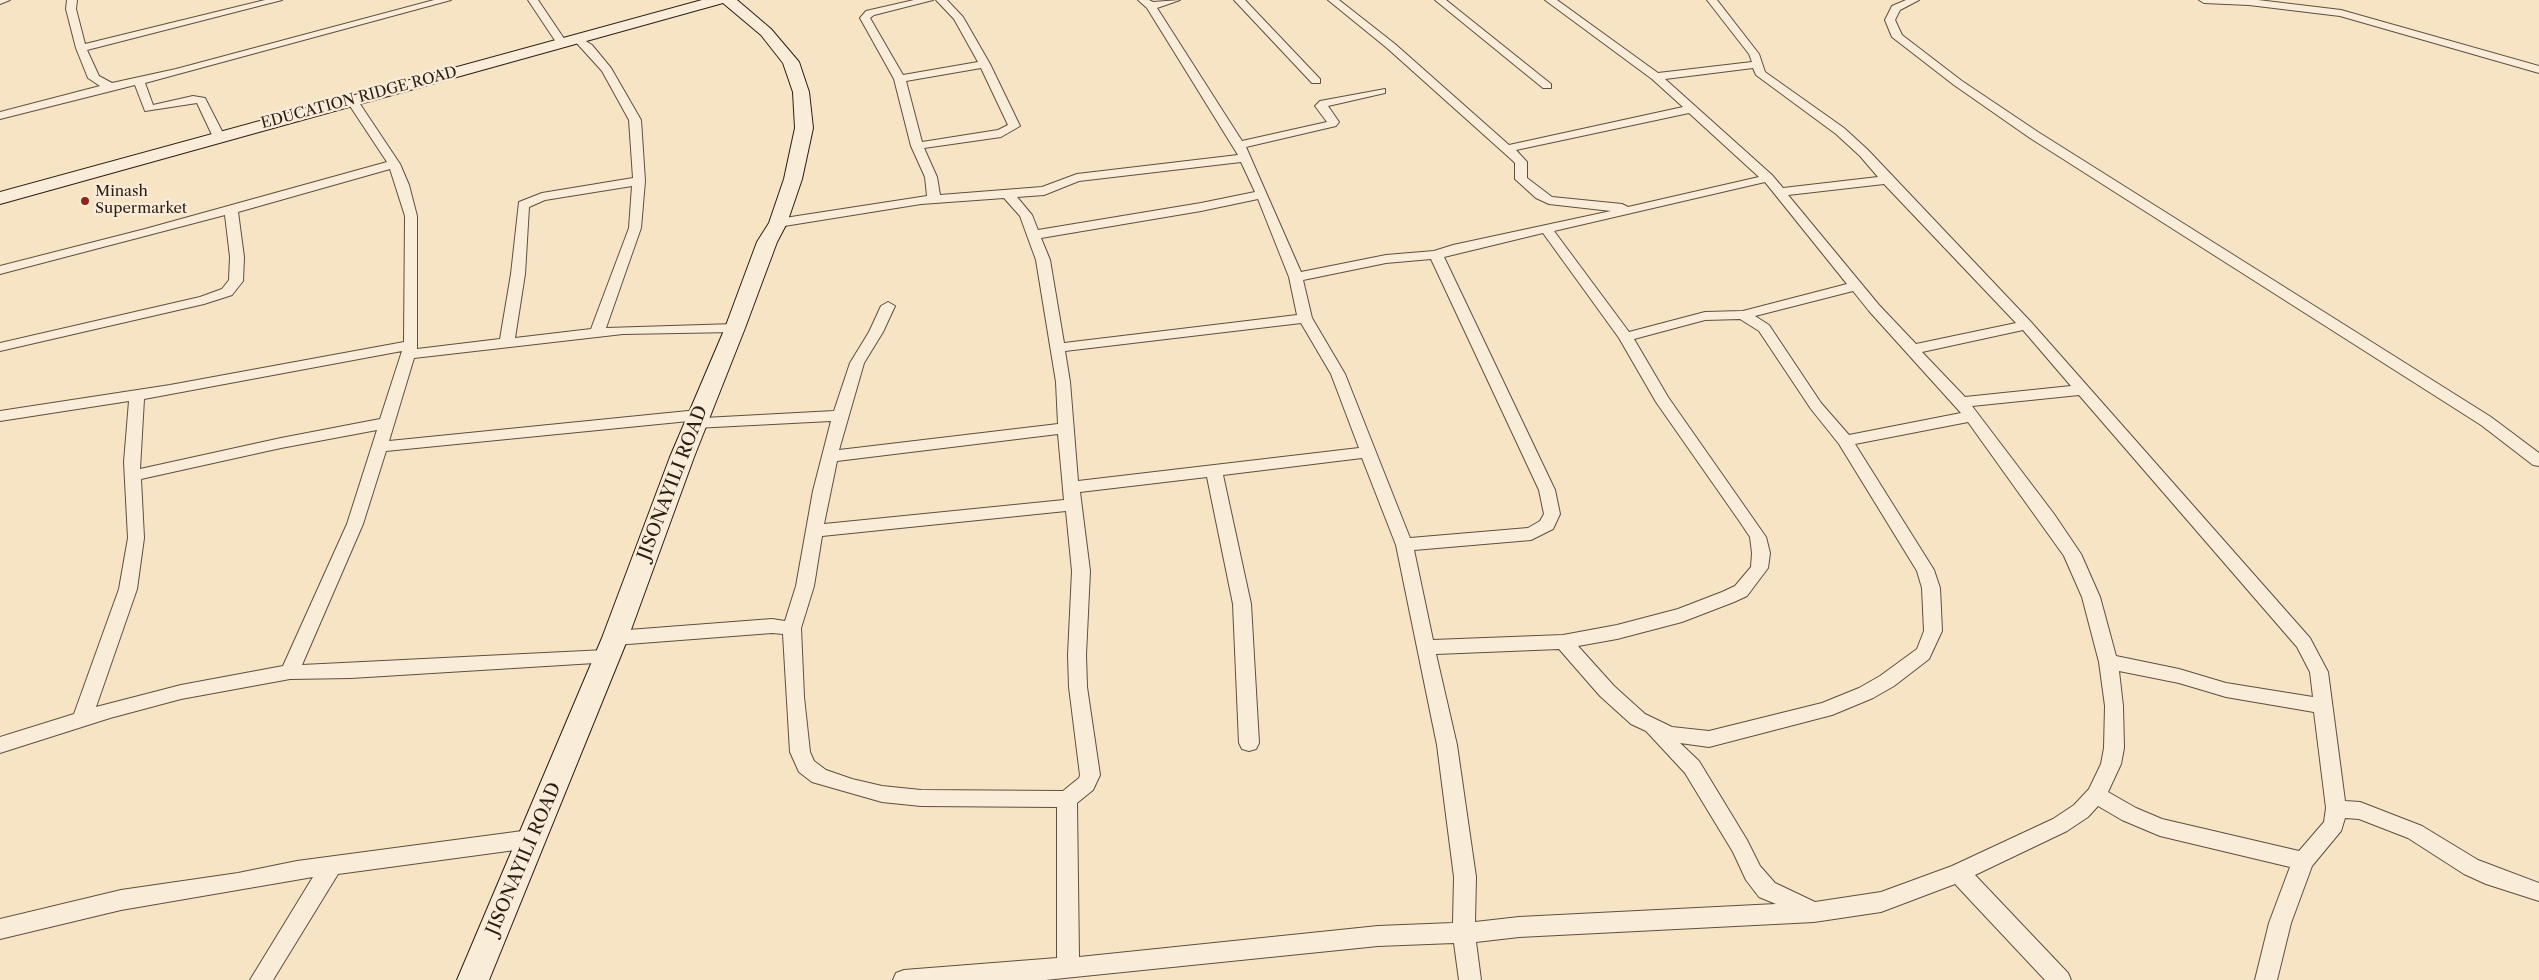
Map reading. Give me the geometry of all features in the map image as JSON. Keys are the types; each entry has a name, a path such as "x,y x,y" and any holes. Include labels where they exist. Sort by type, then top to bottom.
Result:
{"street":[{"path":"0,1 5,0"},
{"path":"72,0 71,9 81,48 94,78 110,87"},
{"path":"81,48 277,0"},
{"path":"405,0 414,9"},
{"path":"0,116 446,0"},
{"path":"533,0 570,41 588,47 607,70 635,120 639,181 634,228 620,273 597,332"},
{"name":"EDUCATION RIDGE ROAD","path":"0,198 719,0"},
{"name":"JISONAYILI ROAD","path":"474,980 530,840 566,759 697,419 768,242 778,223 793,179 804,128 801,92 791,62 766,32 728,0"},
{"path":"928,0 870,14 865,18 900,79 917,146 931,177 934,199"},
{"path":"917,146 1001,133 1014,126 985,64 958,17 940,0"},
{"path":"1175,0 1147,3 1239,145 1262,194 1296,277 1305,318 1338,374 1404,545 1447,745 1465,877 1464,933 1470,980"},
{"path":"1239,0 1316,81"},
{"path":"1334,0 1391,46 1521,162 1521,179 1540,195 1549,200 1632,210"},
{"path":"1440,0 1547,86"},
{"path":"914,980 1068,968 1378,936 1464,933 1519,926 1814,912 1882,902 1959,873 2060,825 2081,810 2096,795 2111,764 2114,748 2114,706 2108,662 2091,597 2072,554 2048,518 1961,402 1855,286 1768,178 1656,78 1550,0"},
{"path":"1712,0 1754,54 1760,73 1840,131 1864,153 1887,180 2026,325 2304,643 2319,672 2336,808 2334,825 2303,861 2280,923 2266,980"},
{"path":"2204,0 2249,2 2341,13 2482,52 2539,70"},
{"path":"1908,1 1896,8 1890,20 1897,37 1958,83 2034,135 2486,421 2539,461"},
{"path":"900,79 985,64"},
{"path":"1656,78 1758,64"},
{"path":"139,80 149,109 193,99 201,100 219,137"},
{"path":"1239,145 1332,124 1334,122 1321,106 1324,103 1381,91"},
{"path":"290,672 356,524 378,447 410,349 411,216 403,185 394,164 352,100"},
{"path":"1505,149 1691,109"},
{"path":"778,223 934,199 1044,191 1077,178 1181,164 1245,158"},
{"path":"0,270 231,210 394,164"},
{"path":"1296,277 1386,259 1436,255 1453,248 1632,210 1768,178"},
{"path":"1781,192 1887,180"},
{"path":"507,341 518,274 523,205 542,197 639,181"},
{"path":"888,306 876,332 857,363 840,416 832,456 821,492 805,586 792,628 800,752 806,766 820,776 852,787 882,794 921,798 1067,799 1086,784 1090,775 1078,687 1077,655 1081,571 1070,488 1063,382 1043,260 1026,215 1008,194"},
{"path":"1034,235 1192,209 1262,194"},
{"path":"0,347 204,300 227,292 236,281 237,256 231,210"},
{"path":"1426,647 1563,642 1617,632 1708,606 1741,591 1759,568 1761,553 1758,537 1661,399 1640,357 1546,229"},
{"path":"1404,545 1531,534 1546,525 1552,514 1548,490 1436,255"},
{"path":"1626,337 1705,316 1743,315 1855,286"},
{"path":"1652,727 1669,734 1709,739 1825,710 1866,693 1887,681 1923,654 1929,644 1933,630 1931,588 1928,579 1845,441 1816,406 1764,328 1743,315"},
{"path":"1057,348 1305,318"},
{"path":"1914,350 2026,325"},
{"path":"0,416 410,349 597,332 735,328"},
{"path":"1961,402 2083,390"},
{"path":"82,719 128,589 136,538 132,476 137,395"},
{"path":"378,447 697,419 840,416"},
{"path":"1845,441 1972,416"},
{"path":"132,476 281,443 386,423"},
{"path":"832,456 1066,428"},
{"path":"1070,488 1367,452"},
{"path":"1214,470 1242,604 1249,743"},
{"path":"814,532 1072,506"},
{"path":"0,745 82,719 181,692 290,672 351,671 610,647 772,626 792,628"},
{"path":"1563,642 1622,706 1652,727 1692,767 1736,838 1753,873 1767,890 1814,912"},
{"path":"2108,662 2179,676 2226,690 2323,706"},
{"path":"2096,795 2129,814 2160,827 2303,861"},
{"path":"1067,799 1068,968"},
{"path":"2336,808 2380,817 2415,832 2455,855 2471,867 2511,885 2539,892"},
{"path":"0,929 121,900 238,882 297,870 530,840"},
{"path":"261,980 332,866"},
{"path":"1959,873 2060,980"}],"place":[{"name":"Minash Supermarket","path":"85,201"}]}
